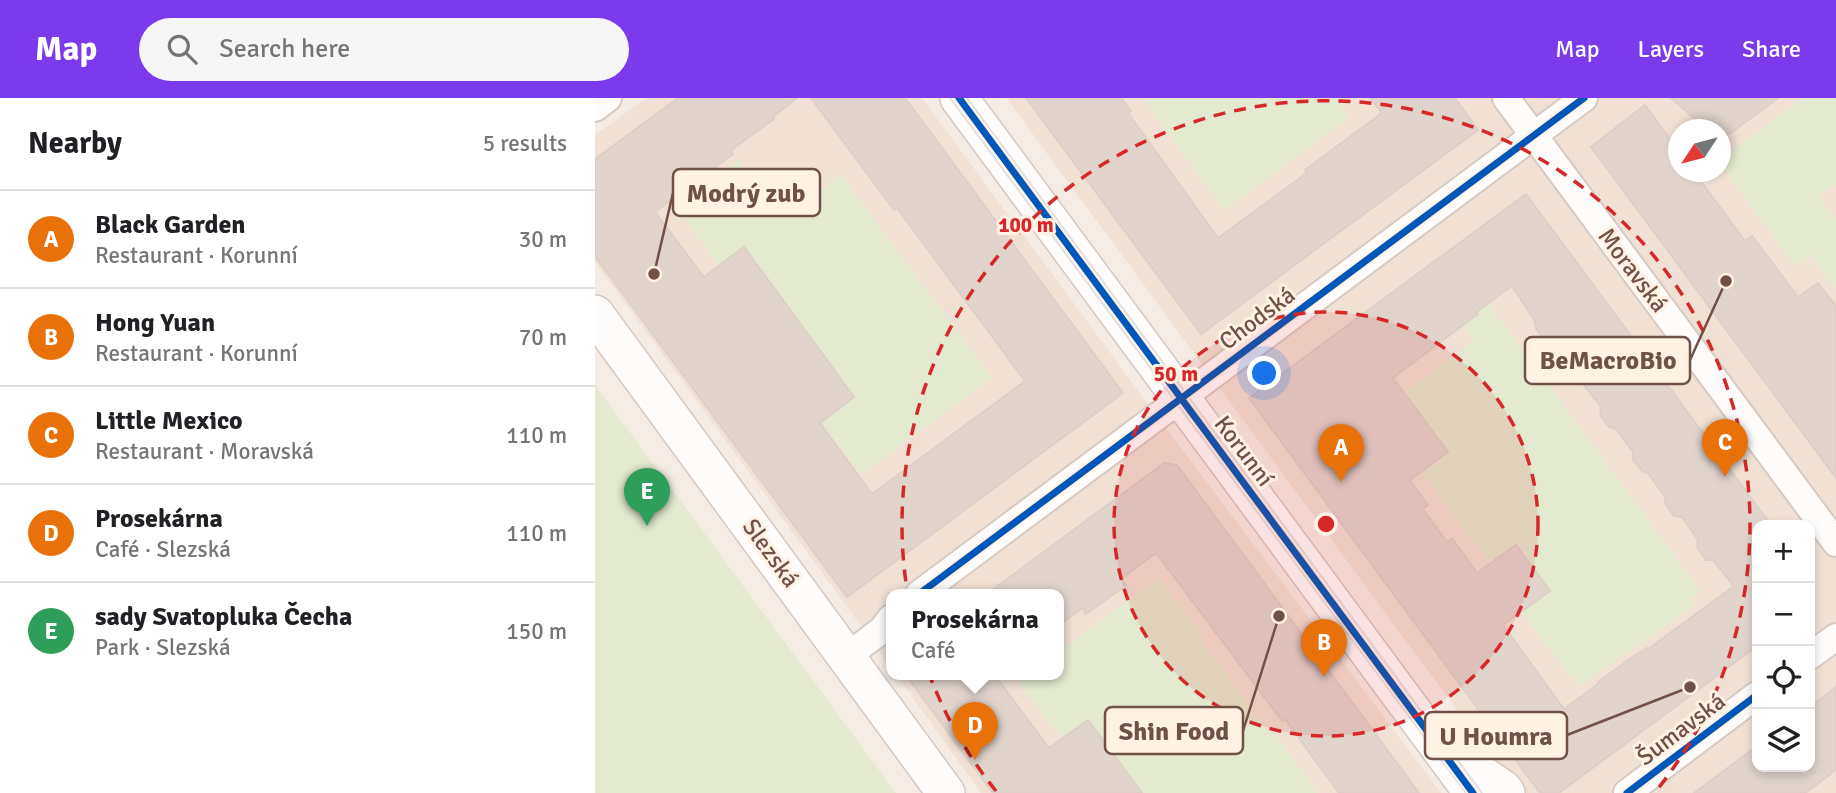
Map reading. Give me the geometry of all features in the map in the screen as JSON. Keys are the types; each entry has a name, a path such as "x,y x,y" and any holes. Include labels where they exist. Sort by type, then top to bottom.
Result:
{"street":[{"path":"595,108 608,98"},
{"name":"Korunní","path":"959,98 1473,793"},
{"name":"Moravská","path":"1506,98 1836,543"},
{"name":"Chodská","path":"926,589 1584,98"},
{"name":"Slezská","path":"595,314 946,793"},
{"path":"845,657 886,625"},
{"path":"1815,652 1836,636"},
{"name":"Šumavská","path":"1627,793 1752,699"},
{"name":"Korunní","path":"1439,747 1506,793"}],"shaded area":[{"path":"646,98 922,98 1441,793 981,793 900,680 1064,680 1064,589 886,589 886,660 595,262 595,135"},
{"path":"1006,98 1836,98 1836,793 1518,793"}],"green space":[{"path":"1149,98 1335,98 1349,117 1224,210 1145,101"},
{"path":"1803,98 1836,98 1836,191 1832,186 1818,197 1834,218 1836,217 1836,290 1810,255 1795,266 1731,179 1731,152"},
{"path":"738,160 781,219 841,175 992,378 862,474 821,422 854,397 744,247 719,265 679,211 712,187"},
{"path":"1488,303 1701,592 1690,600 1694,606 1581,686 1521,612 1550,591 1516,545 1490,564 1421,472 1404,393 1474,340 1463,325"},
{"path":"595,385 896,793 595,793"},
{"path":"1159,578 1203,635 1200,638 1267,731 1271,729 1318,793 1142,793 1062,739 1018,682 1064,680 1064,648"}],"building":[{"path":"678,98 797,98 774,116 774,119 730,151 733,154 655,212 704,277 744,247 854,397 820,423 872,494 1025,381 897,208 894,210 811,98 905,98 1123,393 847,597 595,256 595,159"},
{"path":"1026,98 1121,98 1131,111 1128,113 1218,238 1307,173 1305,170 1382,113 1370,98 1455,98 1478,130 1201,334"},
{"path":"1671,98 1778,98 1731,133 1731,119 1695,119"},
{"path":"1645,105 1668,136 1668,182 1701,182 1745,241 1752,236 1798,297 1818,283 1836,306 1836,478 1591,147"},
{"path":"797,180 807,196 803,208 789,208 777,195"},
{"path":"1526,194 1767,520 1752,520 1752,650 1559,793 1540,793 1249,398","holes":["1512,286 1535,321 1536,329 1545,340 1552,340 1568,366 1568,371 1577,383 1583,384 1601,407 1600,415 1609,427 1616,429 1633,452 1633,460 1642,471 1648,473 1666,498 1665,503 1674,516 1682,517 1698,540 1697,547 1706,560 1713,560 1734,586 1564,709 1503,625 1550,591 1516,545 1477,573 1452,538 1447,542 1423,509 1428,505 1410,480 1448,452 1393,378"]},
{"path":"1164,463 1177,465 1419,793 1339,793 1156,553 1121,579 1126,585 1086,614 1082,608 1064,621 1064,589 994,589"},
{"path":"909,680 998,680 1049,748 1088,720 1142,793 993,793"},
{"path":"1836,687 1836,770 1805,793 1694,793 1752,750 1752,772 1815,772 1815,703"}],"tram line":[{"path":"950,98 1466,793"},
{"path":"967,98 1482,793"}],"cycle path":[{"path":"959,98 1473,793"},
{"path":"926,589 1584,98"},
{"path":"1627,793 1752,699"}],"place":[{"name":"Modrý zub","path":"654,274"},
{"name":"BeMacroBio","path":"1726,281"},
{"name":"Little Mexico","path":"1725,477"},
{"name":"Black Garden","path":"1341,482"},
{"name":"sady Svatopluka Čecha","path":"647,526"},
{"name":"Shin Food","path":"1279,616"},
{"name":"Hong Yuan","path":"1324,677"},
{"name":"U Houmra","path":"1690,687"},
{"name":"Prosekárna","path":"975,760"}]}
